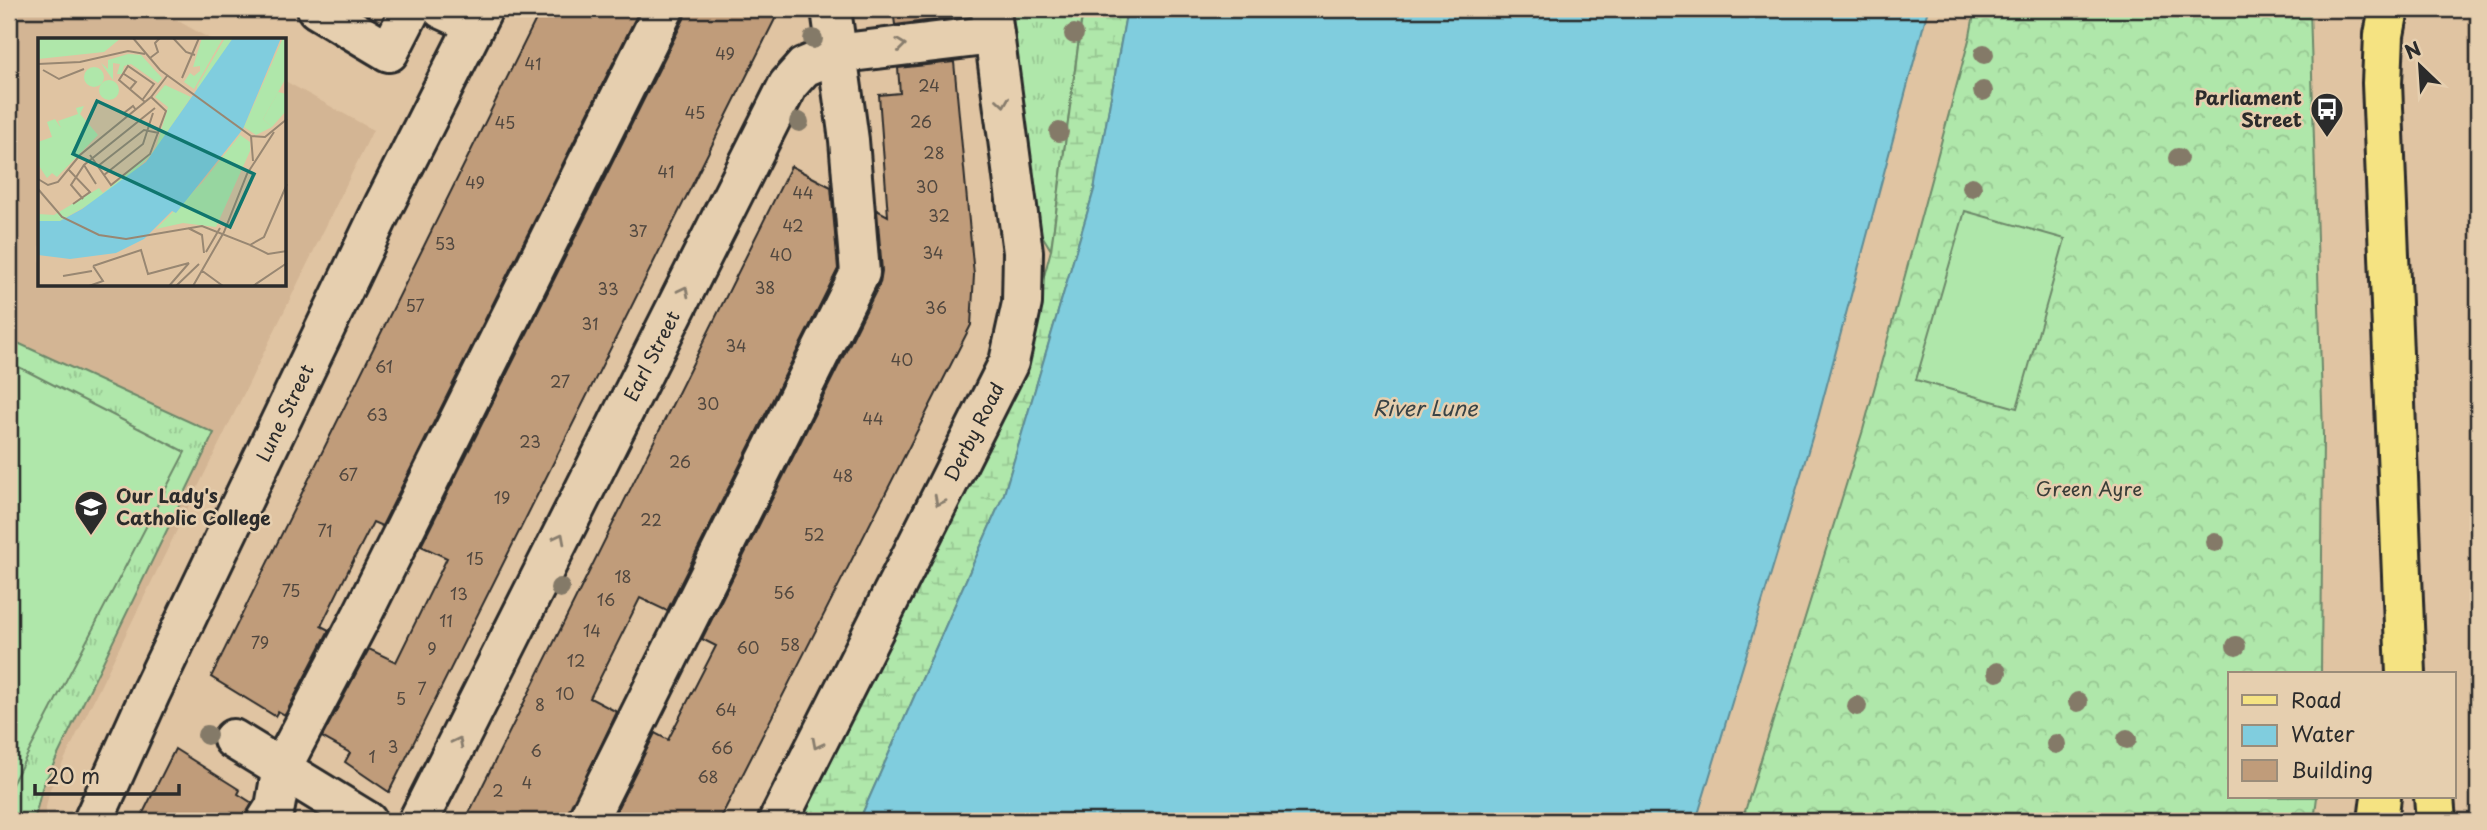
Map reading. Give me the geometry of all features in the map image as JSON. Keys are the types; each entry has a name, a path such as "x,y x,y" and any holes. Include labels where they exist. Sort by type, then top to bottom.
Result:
{"main road":[{"path":"2389,9 2384,34 2382,83 2406,672"},
{"path":"2378,821 2381,798"},
{"path":"2434,798 2436,821"}],"street":[{"path":"317,9 389,52 411,9"},
{"path":"266,821 275,807 282,767 362,615 664,9"},
{"path":"587,821 860,273 849,140 835,54 831,9"},
{"name":"Lune Street","path":"93,821 151,692 384,205 467,14"},
{"name":"Earl Street","path":"418,821 788,85 804,67 835,54 993,22"},
{"name":"Derby Road","path":"778,821 1009,362 1022,303 1023,252 993,22"},
{"path":"233,739 367,821"}],"shaded area":[{"name":"Our Lady's Catholic College","path":"9,9 157,9 208,38 38,38 38,287 287,287 287,82 373,130 50,789 43,821 9,821"},
{"path":"2468,9 2478,9 2478,81 2470,80 2469,76"},
{"path":"2478,506 2478,701 2475,585"}],"green space":[{"path":"1009,9 1083,9 1051,250 1037,227"},
{"path":"1083,9 1127,9 1094,190 1004,494 859,821 801,821 888,646 1025,347 1051,250"},
{"name":"Green Ayre","path":"1975,9 2310,9 2323,436 2321,672 2228,672 2228,798 2317,798 2314,821 1742,821 1863,430 1970,36"},
{"path":"1965,211 2065,239 2017,408 1916,380"},
{"path":"9,339 214,433 42,788 34,821 9,821"},
{"path":"9,362 185,452 9,790"}],"water":[{"name":"River Lune","path":"1127,9 1928,9 1818,418 1696,821 859,821 1004,494 1094,190"}],"building":[{"path":"541,9 640,9 382,526 373,522 352,563 321,626 329,630 285,715 278,711 275,716 211,677"},
{"path":"686,9 780,9 389,792 345,762 350,753 322,737 369,649 396,662 447,558 421,546 684,19"},
{"path":"893,9 948,9 949,18 895,25"},
{"path":"954,62 974,275 971,325 719,821 611,821 655,733 668,740 716,646 702,639 880,283 882,271 877,210 888,216 879,95 900,93 898,68"},
{"path":"791,166 831,187 838,269 667,611 640,598 590,698 617,712 565,821 465,821"},
{"path":"175,749 240,790 238,794 252,803 244,821 139,821"}],"place":[{"name":"Parliament Street","path":"2327,139"},
{"name":"Our Lady's Catholic College","path":"91,537"}]}
